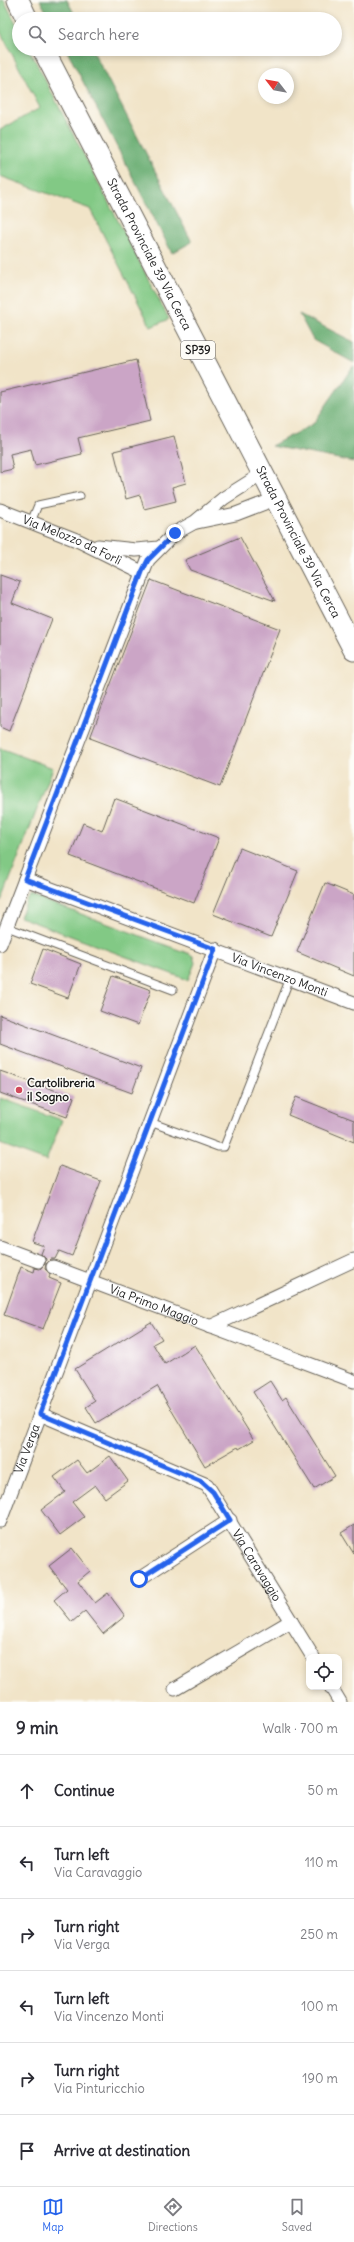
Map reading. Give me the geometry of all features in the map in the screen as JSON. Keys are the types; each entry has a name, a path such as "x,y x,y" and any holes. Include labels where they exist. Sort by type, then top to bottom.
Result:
{"main road":[{"path":"18,0 24,12"},
{"name":"Strada Provinciale 39 Via Cerca","path":"47,56 354,650"}],"street":[{"path":"0,944 142,572 148,560 175,533 195,522 230,494 262,474"},
{"path":"195,522 236,514 275,499"},
{"name":"Via Melozzo da Forlì","path":"0,510 79,541 142,572"},
{"path":"79,541 106,548 136,550 159,548"},
{"name":"Via Vincenzo Monti","path":"25,879 215,949 354,1003"},
{"name":"Via Verga","path":"0,1521 215,949"},
{"path":"0,1247 38,1261"},
{"name":"Via Primo Maggio","path":"210,1327 354,1260"},
{"name":"Via Primo Maggio","path":"53,1267 354,1381"},
{"name":"Via Caravaggio","path":"40,1414 202,1482 213,1492 311,1654"},
{"path":"139,1579 230,1520"},
{"path":"175,1690 291,1621"},
{"path":"333,1690 340,1702"}],"lane":[{"path":"31,522 38,505 80,496"},
{"path":"7,927 173,990"},
{"path":"150,1122 218,1148 224,1146 290,978"}],"green space":[{"path":"0,0 4,0 12,15 12,54 0,31"},
{"path":"40,0 67,0 73,12 46,12"},
{"path":"13,56 33,56 169,319 151,327 90,209 0,176 0,130 40,108"},
{"path":"70,56 96,56 192,242 172,253"},
{"path":"299,314 354,342 354,363 313,340"},
{"path":"354,365 354,462 271,446 313,424"},
{"path":"0,748 53,768 0,905"},
{"path":"32,896 190,954 193,956 195,963 188,980 20,917 27,900"},
{"path":"0,1098 62,1120 46,1161 0,1144"}],"building":[{"path":"136,360 150,421 78,438 82,454 35,465 31,449 10,454 13,469 0,472 0,392"},
{"path":"174,436 186,483 172,487 176,501 144,509 140,495 126,499 114,451"},
{"path":"240,537 275,601 190,570 185,560"},
{"path":"0,575 20,582 12,603 52,619 9,731 0,727"},
{"path":"151,580 280,629 220,787 90,738"},
{"path":"114,798 219,838 194,903 70,856 83,823 102,831"},
{"path":"240,848 298,871 271,937 213,914"},
{"path":"325,883 354,895 354,976 297,952"},
{"path":"43,949 81,964 68,998 30,984"},
{"path":"113,976 151,990 138,1025 100,1011"},
{"path":"0,1015 141,1068 132,1093 0,1044"},
{"path":"0,1071 74,1097 67,1117 0,1093"},
{"path":"296,1097 354,1120 354,1142 288,1115"},
{"path":"60,1166 101,1181 72,1256 59,1251 55,1259 51,1259 46,1264 45,1269 50,1274 49,1278 61,1283 43,1329 4,1315 21,1267 34,1272 35,1268 40,1269 45,1264 46,1259 41,1254 44,1246 32,1242"},
{"path":"151,1322 162,1339 153,1344 165,1364 195,1345 254,1440 239,1449 238,1447 205,1466 157,1386 96,1423 86,1407 95,1401 75,1369"},
{"path":"270,1381 282,1400 286,1397 335,1476 314,1489 253,1392"},
{"path":"110,1456 128,1481 105,1498 95,1485 72,1502 84,1517 60,1535 41,1510 65,1492 54,1477 77,1460 87,1473"},
{"path":"354,1525 354,1554 341,1533"},
{"path":"72,1548 90,1571 78,1581 95,1603 108,1593 125,1616 103,1634 85,1611 72,1622 54,1600 67,1589 49,1566"}],"place":[{"name":"Cartolibreria il Sogno","path":"19,1090"}],"route":[{"path":"139,1579 230,1520 208,1485 40,1414 215,949 25,879 142,572 148,560 175,533"}]}
